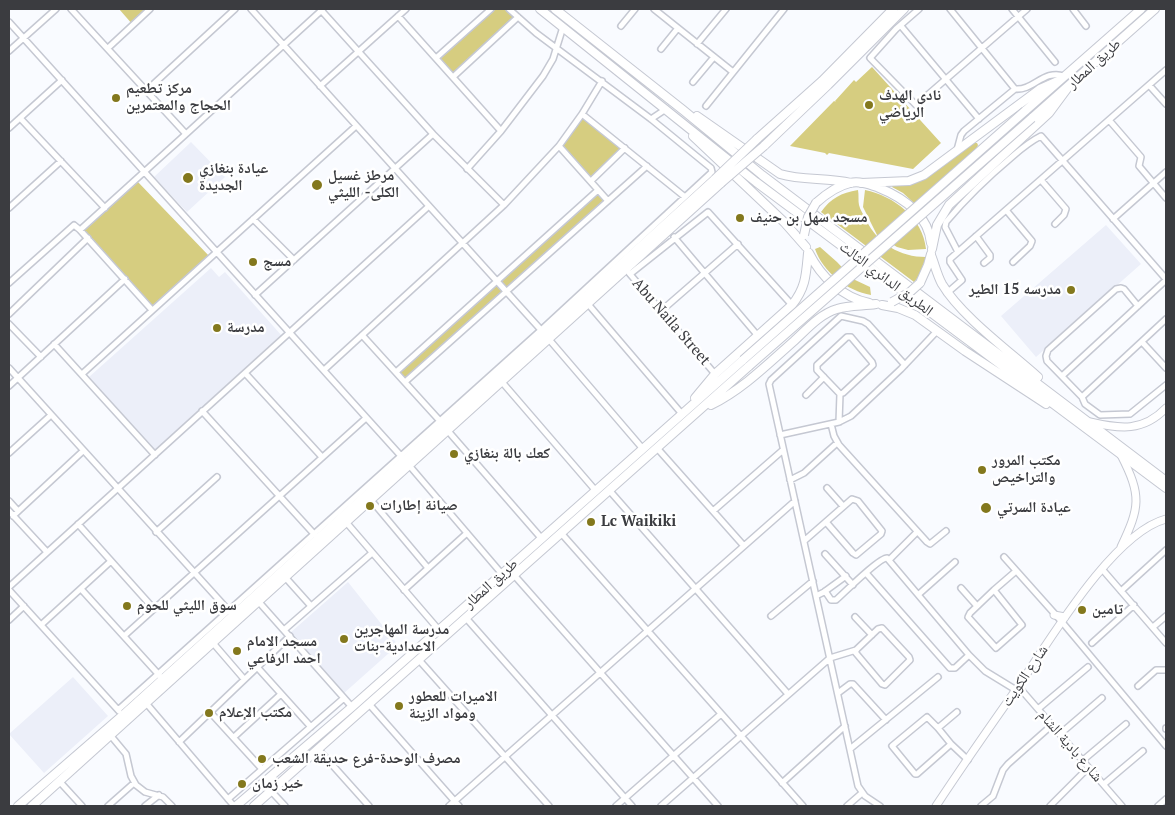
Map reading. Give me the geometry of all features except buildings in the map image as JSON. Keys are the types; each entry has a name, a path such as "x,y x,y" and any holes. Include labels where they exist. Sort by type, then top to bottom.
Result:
{"main road":[{"name":"الطريق الدائري الثالث","path":"540,9 756,182 1166,488"},
{"name":"الطريق الدائري الثالث","path":"555,9 762,175 1166,481"},
{"path":"444,425 502,382 545,334 588,304 628,272 757,139 822,80 893,9"},
{"path":"18,806 123,715 160,676 315,536 405,461 718,181 764,146 828,86 904,9"},
{"name":"طريق المطار","path":"254,806 609,490 703,409 746,363 1061,78 1141,9"},
{"name":"طريق المطار","path":"235,806 352,707 688,408 746,363 1069,86 1155,9"},
{"path":"683,110 700,118 780,174 795,177 832,179 851,183 902,182 916,179 932,170 1040,89 1061,78"},
{"path":"703,409 734,391 777,356 814,322 826,314 842,308 892,302 910,292 920,283 931,252 937,225 949,205 1049,113 1069,86"},
{"path":"684,124 692,135 784,222 807,250 817,268 836,287 858,300 908,312 1020,388 1064,413"},
{"path":"688,408 715,374 792,305 800,294 805,282 807,250 804,235 808,217 816,203 835,189 851,183"},
{"path":"861,183 894,194 912,207 926,224 937,274 948,293 1062,402"},
{"path":"1090,422 1111,427 1133,427 1151,421 1166,408"},
{"name":"شارع الكويت","path":"1119,452 1133,481 1137,503 1132,524 1119,551"},
{"path":"32,806 111,736 123,715 146,703 371,500 405,461"},
{"name":"شارع الكويت","path":"938,803 1063,620 1102,569 1119,551 1148,527 1166,519"},
{"path":"1054,615 1063,620"}],"street":[{"path":"9,50 56,9"},
{"path":"71,9 148,90 186,134"},
{"path":"108,48 150,9"},
{"path":"148,90 235,9"},
{"path":"251,9 497,280 643,449"},
{"path":"80,230 321,9 433,134 504,205"},
{"path":"320,86 406,9"},
{"path":"436,58 491,9"},
{"path":"509,9 556,49 602,81 713,170 545,334"},
{"path":"621,26 635,9"},
{"path":"654,9 733,72"},
{"path":"697,44 725,9"},
{"path":"706,106 784,9"},
{"path":"919,9 870,55 871,59 916,105 1027,9"},
{"path":"950,9 1015,89"},
{"path":"1012,9 1055,62"},
{"path":"1073,9 1086,26"},
{"path":"398,16 501,131"},
{"path":"453,77 518,17"},
{"path":"9,22 324,370 502,574"},
{"path":"900,26 979,119"},
{"path":"467,169 501,131 544,76 553,60 563,27"},
{"path":"661,49 678,28"},
{"path":"693,82 714,57"},
{"path":"948,293 962,282 950,260 1166,70"},
{"path":"956,151 961,135 1015,89 1022,89 1049,75 1056,74 1061,78"},
{"path":"9,128 62,80"},
{"path":"324,370 464,244 504,205 560,146 602,81"},
{"path":"1149,85 1166,104"},
{"path":"651,119 666,109"},
{"path":"582,114 685,196"},
{"path":"20,118 105,208"},
{"path":"1109,120 1141,157 1139,166 1166,198"},
{"path":"82,374 356,126"},
{"path":"255,295 433,134"},
{"path":"958,252 945,224 967,196 983,181 1040,136 1044,138 1166,280 1062,376"},
{"path":"560,146 608,201"},
{"path":"591,181 624,148"},
{"path":"9,208 61,161"},
{"path":"406,382 647,166"},
{"path":"1113,219 1166,172"},
{"path":"1041,180 1066,209 1064,215 1055,224"},
{"path":"396,372 598,190"},
{"path":"123,715 9,588 429,206"},
{"path":"1006,210 1032,240 1030,246 1013,262"},
{"path":"628,272 708,212 792,305"},
{"path":"253,219 294,260"},
{"path":"9,284 71,227 76,226 152,310"},
{"path":"976,236 990,255 990,258 984,263"},
{"path":"674,237 758,336"},
{"path":"9,314 88,238"},
{"path":"661,310 738,244"},
{"name":"Abu Naila Street","path":"628,272 715,374"},
{"path":"9,386 124,279"},
{"path":"1138,306 1124,289 1116,289 1048,350 1047,361 1082,397 1086,404 1100,415 1124,415 1136,411 1166,384"},
{"path":"588,304 682,414"},
{"path":"880,806 862,793 858,786 769,387 770,382 838,318 847,316 865,322 905,365"},
{"path":"1082,397 1166,319"},
{"path":"9,324 41,357"},
{"path":"780,435 839,422 855,413 937,331"},
{"path":"362,335 444,425 542,539"},
{"path":"839,422 840,394 817,370 818,363 846,337 851,337 872,362 872,365 840,394"},
{"path":"1142,342 1166,368"},
{"path":"54,344 155,455"},
{"path":"9,368 230,613"},
{"path":"245,372 322,457"},
{"path":"806,395 824,377"},
{"path":"502,382 596,491"},
{"path":"202,411 315,536"},
{"path":"9,453 51,415"},
{"path":"124,636 366,418"},
{"path":"831,424 837,442 930,544 946,531"},
{"path":"405,461 444,425"},
{"path":"790,480 801,476 837,442"},
{"path":"657,448 744,546"},
{"path":"713,511 783,450"},
{"path":"13,516 83,452"},
{"path":"156,532 217,477"},
{"path":"827,488 843,506"},
{"path":"609,490 788,694"},
{"path":"371,500 428,568"},
{"path":"804,541 843,506 852,500 858,501 881,528 882,533 856,555 826,522"},
{"path":"9,501 18,511"},
{"path":"449,806 795,501"},
{"path":"9,511 47,552"},
{"path":"346,522 438,630"},
{"path":"78,524 154,609"},
{"path":"825,591 831,600 835,600 882,559 886,558 888,560 918,532"},
{"path":"404,590 467,533"},
{"path":"561,533 803,806"},
{"path":"1121,591 1166,550"},
{"path":"284,630 372,553"},
{"path":"825,554 853,585"},
{"path":"1004,557 1054,615"},
{"name":"شارع بادية الشام","path":"888,560 969,655 985,671 1017,688 1038,709 1122,806"},
{"path":"41,625 111,561"},
{"path":"918,594 955,562"},
{"path":"1102,569 1166,643"},
{"path":"994,590 1022,625 998,647 993,647 968,617 977,606 994,590 1016,571"},
{"path":"866,573 950,668 956,668 969,655"},
{"path":"514,575 718,806"},
{"path":"816,596 846,576"},
{"path":"285,578 310,606"},
{"path":"771,616 813,581"},
{"path":"961,588 977,606"},
{"path":"81,589 160,676"},
{"path":"258,602 352,707"},
{"path":"1092,643 1134,605"},
{"path":"9,620 24,606"},
{"path":"856,616 872,635"},
{"path":"1153,627 1166,616"},
{"path":"466,618 632,806"},
{"path":"1063,620 1166,746"},
{"path":"661,806 830,658 856,650 878,629 884,629 909,657 909,662 886,684 883,684 856,654 856,650"},
{"path":"179,742 290,636"},
{"path":"213,643 244,679"},
{"path":"419,660 549,806"},
{"path":"257,667 311,727"},
{"path":"1038,709 1088,667"},
{"path":"1138,686 1156,670 1166,670"},
{"path":"850,749 938,677"},
{"path":"838,693 850,684 853,684 886,720"},
{"path":"234,738 282,694"},
{"path":"228,799 344,698"},
{"path":"1060,734 1102,698"},
{"path":"146,703 235,806"},
{"path":"369,704 460,806"},
{"path":"210,712 262,769"},
{"path":"938,728 957,712"},
{"path":"616,806 721,714"},
{"path":"951,744 918,774 914,773 893,748 894,744 924,718 929,718 951,744 968,760"},
{"path":"1082,761 1126,724"},
{"path":"981,806 993,796 1003,770 1008,764 1052,725"},
{"path":"782,783 845,726"},
{"path":"111,736 126,754 134,782 145,792 159,795 172,806"},
{"path":"318,749 369,806"},
{"path":"1104,784 1143,751"},
{"path":"1050,806 1088,768"},
{"path":"60,782 82,806"},
{"path":"108,806 134,782"},
{"path":"272,791 285,806"},
{"path":"846,806 862,793"},
{"path":"145,806 159,795"},
{"path":"1158,806 1166,799"},
{"path":"938,803 946,806"}],"shaded area":[{"path":"119,9 150,9 133,25"},
{"path":"492,9 508,9 518,17 452,78 435,59"},
{"name":"نادي الهدف الرياضي","path":"872,67 941,143 913,169 829,153 827,155 790,146 834,101 836,102 854,80 856,82"},
{"path":"583,114 626,149 590,181 560,146"},
{"path":"191,142 225,177 187,212 154,177"},
{"path":"974,143 978,145 976,150 915,204 903,193 892,187 893,185 909,185 918,182"},
{"path":"137,181 211,258 155,309 81,230"},
{"path":"598,190 608,201 404,384 394,373"},
{"path":"858,190 860,209 871,228 883,242 907,255 926,257 919,276 914,282 821,212 837,197"},
{"path":"865,190 886,197 905,210 919,228 924,238 926,249 908,250 897,247 877,235 863,207"},
{"name":"مدرسه 15 الطير","path":"1106,225 1141,264 1036,357 1001,316"},
{"path":"820,247 853,279 870,287 871,295 845,285 830,273 815,249"},
{"path":"211,268 219,277 225,272 282,336 155,450 89,377"},
{"name":"مدرسة المهاجرين الاعدادية-بنات","path":"348,582 398,645 343,694 290,633"},
{"path":"73,677 108,716 44,773 9,734"}],"place":[{"name":"مركز تطعيم الحجاج والمعتمرين","path":"116,98"},
{"name":"نادي الهدف الرياضي","path":"869,105"},
{"name":"عيادة بنغازي الجديدة","path":"188,178"},
{"name":"مرطز غسيل الكلى- الليثي","path":"317,185"},
{"name":"مسجد سهل بن حنيف","path":"740,218"},
{"name":"مسج","path":"253,262"},
{"name":"مدرسه 15 الطير","path":"1071,290"},
{"name":"مدرسة","path":"217,328"},
{"name":"كعك بالة بنغازي","path":"454,454"},
{"name":"مكتب المرور والتراخيص","path":"982,470"},
{"name":"صيانة إطارات","path":"370,506"},
{"name":"عيادة السرتي","path":"986,508"},
{"name":"Lc Waikiki","path":"591,522"},
{"name":"سوق الليثي للحوم","path":"127,606"},
{"name":"تامين","path":"1082,610"},
{"name":"مدرسة المهاجرين الاعدادية-بنات","path":"344,639"},
{"name":"مسجد الامام احمد الرفاعي","path":"237,651"},
{"name":"الاميرات للعطور ومواد الزينة","path":"399,706"},
{"name":"مكتب الإعلام","path":"209,713"},
{"name":"مصرف الوحدة-فرع حديقة الشعب","path":"262,759"},
{"name":"خير زمان","path":"242,784"}]}
